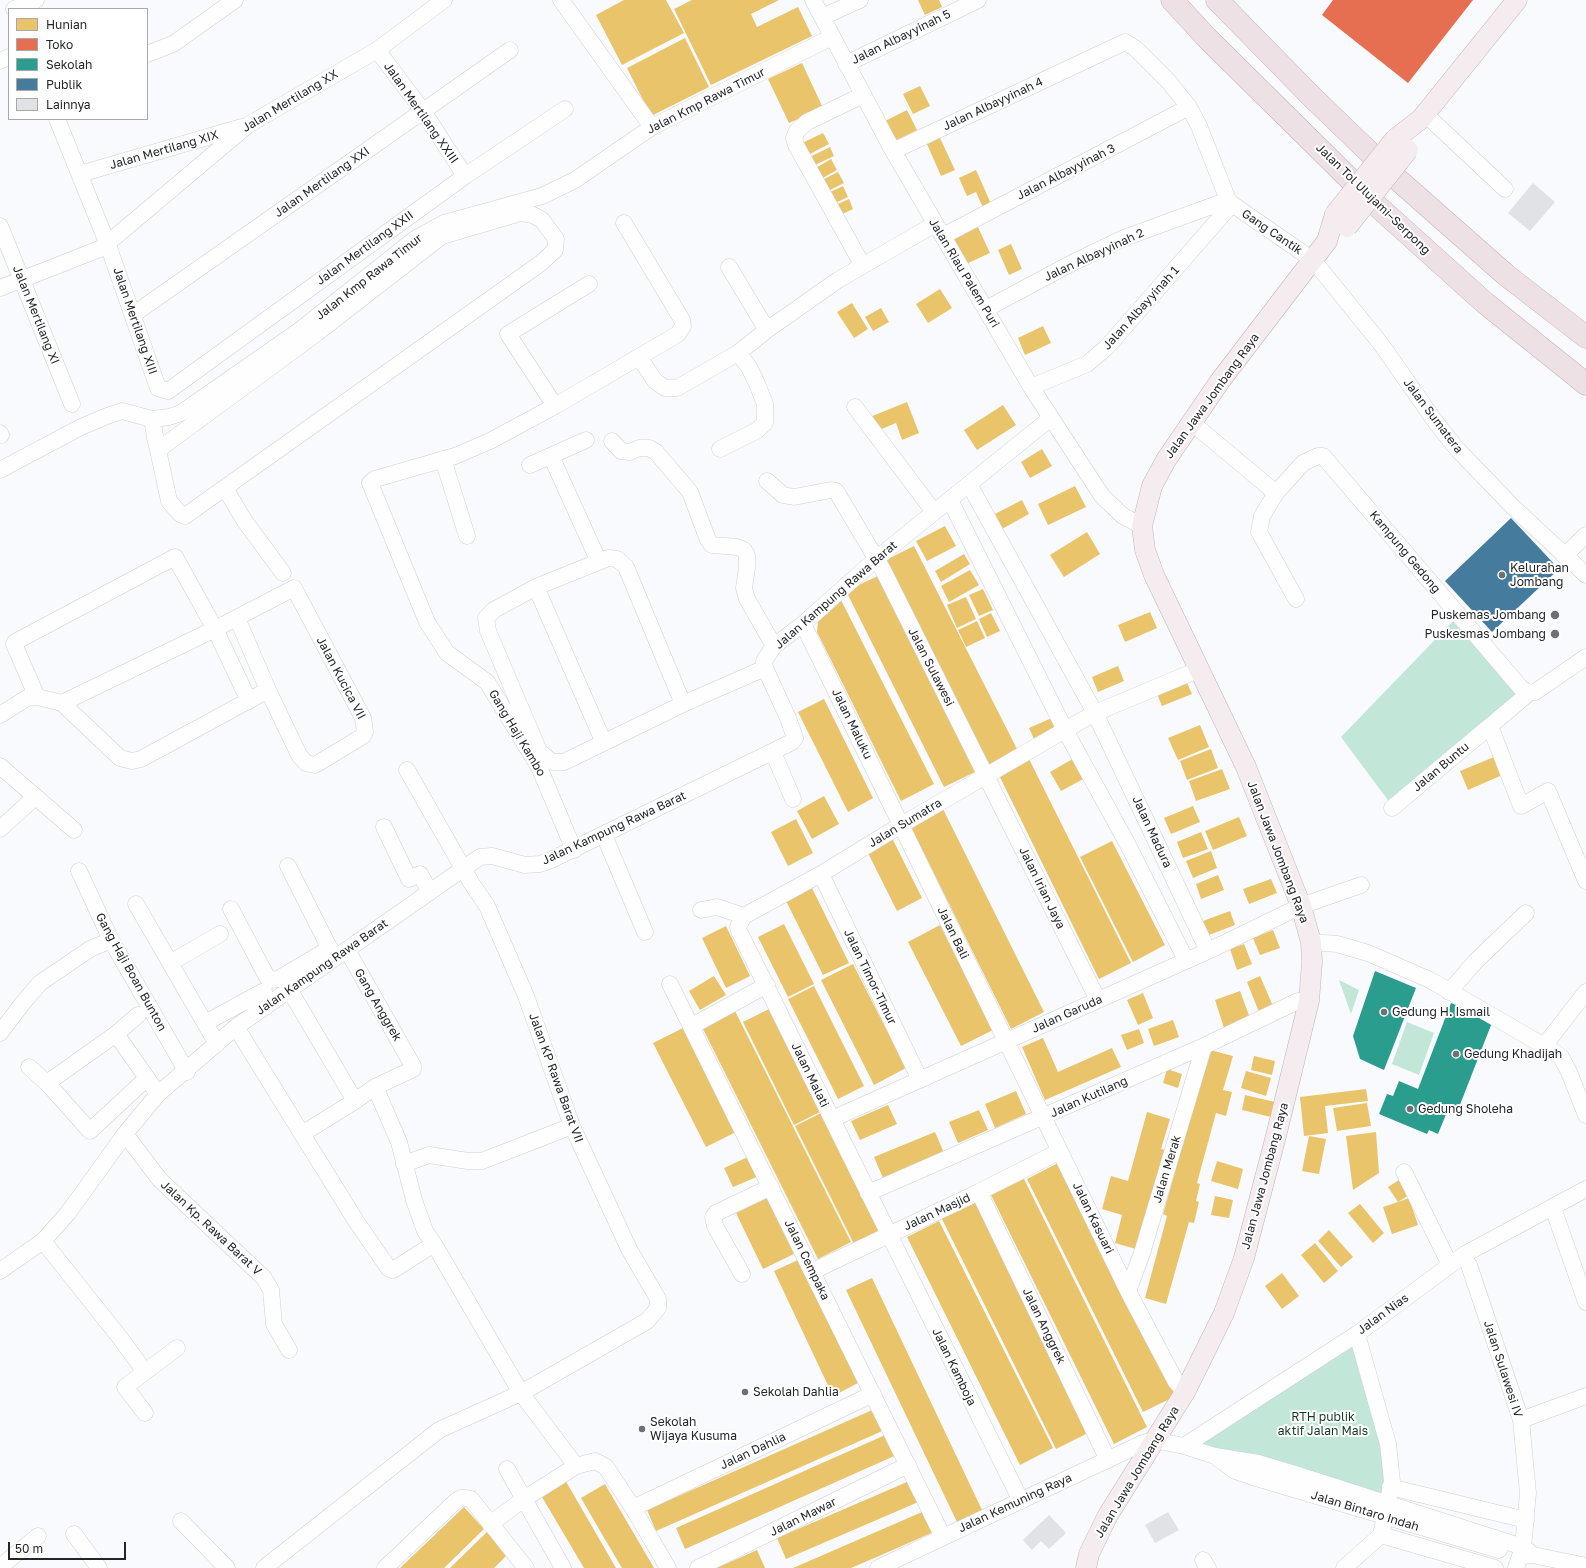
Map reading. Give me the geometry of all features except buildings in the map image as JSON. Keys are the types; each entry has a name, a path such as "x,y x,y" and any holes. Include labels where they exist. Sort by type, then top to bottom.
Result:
{"highway":[{"name":"Jalan Tol Ulujami–Serpong","path":"1172,0 1208,38 1375,204 1485,302 1586,384"},
{"path":"1216,0 1312,98 1396,178 1506,275 1582,334"}],"main road":[{"name":"Jalan Jawa Jombang Raya","path":"1086,1568 1089,1554 1108,1515 1185,1392 1224,1313 1244,1258 1310,1001 1312,962 1311,942 1301,906 1246,767 1154,576 1145,550 1142,526 1152,486 1166,460 1220,381 1313,260 1341,220 1517,0"}],"street":[{"path":"16,8 36,0"},
{"path":"148,54 173,44 235,0"},
{"name":"Jalan Mertilang XX","path":"108,244 248,125 377,50 444,0"},
{"path":"561,0 652,127"},
{"name":"Jalan Riau Palem Puri","path":"813,0 893,151 1031,387 1102,496 1123,516 1142,526"},
{"path":"822,17 860,0"},
{"name":"Jalan Albayyinah 5","path":"846,64 978,0"},
{"name":"Jalan Kmp Rawa Timur","path":"0,470 81,427 107,416 122,412 152,419 169,417 191,407 300,330 415,239 444,223 542,196 556,190 575,180 652,127 832,37"},
{"name":"Jalan Albayyinah 4","path":"893,151 1125,42 1135,48 1169,82 1189,107"},
{"name":"Jalan Mertilang XXIII","path":"377,50 423,111 465,176"},
{"name":"Jalan Mertilang XXI","path":"134,314 510,50"},
{"path":"859,259 796,145 794,138 796,131 808,122 863,95"},
{"path":"1189,107 1199,126 1230,202"},
{"name":"Jalan Albayyinah 3","path":"639,357 656,381 665,388 678,388 738,353 767,330 838,284 939,231 1189,107"},
{"name":"Jalan Mertilang XXII","path":"168,391 465,176 565,109"},
{"path":"1423,116 1505,189"},
{"name":"Jalan Mertilang XIII","path":"57,120 108,244 134,314 158,388 168,391"},
{"name":"Jalan Mertilang XIX","path":"80,174 248,125"},
{"name":"Gang Cantik","path":"1230,202 1313,260"},
{"name":"Jalan Albayyinah 2","path":"986,309 1070,264 1124,238 1230,202"},
{"name":"Jalan Albayyinah 1","path":"1031,387 1087,364 1107,347 1230,202"},
{"path":"152,419 158,450 169,501 180,514 185,516 541,263 555,250 556,239 542,220 520,213 442,236 317,334 158,450"},
{"path":"467,536 443,459 490,441 555,406 678,334 683,326 682,320 624,223"},
{"name":"Jalan Mertilang XI","path":"0,226 72,404"},
{"path":"0,288 102,248 108,244"},
{"name":"Jalan Sumatera","path":"1313,260 1381,344 1437,424 1458,450 1513,507 1586,575"},
{"path":"728,268 767,330"},
{"path":"555,406 508,334 589,284"},
{"path":"720,449 756,431 765,423 765,404 749,367 738,353"},
{"path":"855,407 934,512"},
{"name":"Jalan Kampung Rawa Barat","path":"0,1271 43,1241 68,1213 126,1134 158,1094 186,1072 236,1027 337,952 430,892 480,857 492,856 525,865 540,864 574,850 787,745 795,738 788,718 765,668 764,660 774,646 803,624 876,559 1051,418"},
{"path":"1191,422 1276,493"},
{"path":"530,465 586,440"},
{"path":"612,442 621,451 630,452 639,448 649,448 656,452 690,492 708,540 712,545 737,547 744,550 747,562 744,588 746,600 774,646"},
{"path":"551,456 599,562"},
{"name":"Kampung Gedong","path":"1296,599 1259,532 1262,516 1276,493 1303,463 1318,456 1323,456 1521,688 1529,693"},
{"name":"Gang Haji Kambo","path":"443,459 375,479 371,481 370,486 427,622 447,653 487,682 539,767 574,850"},
{"path":"767,481 783,495 794,498 830,490 836,491 876,559"},
{"path":"969,484 1095,714"},
{"path":"225,488 244,520 283,573"},
{"path":"950,500 1065,730 1127,843 1186,960"},
{"path":"1564,556 1586,535"},
{"path":"37,697 14,642 172,557 175,557 215,630 249,701"},
{"path":"683,704 626,567 617,559 608,558 536,586 494,610 486,618 488,631 539,751 552,762 564,762 683,704 765,668"},
{"name":"Jalan Sulawesi","path":"876,559 986,775"},
{"path":"536,586 604,743"},
{"name":"Jalan Kucica VII","path":"62,703 215,630 237,618 294,588 363,718 365,732 363,736 315,765 306,763 299,755 268,690 237,618"},
{"name":"Jalan Maluku","path":"803,624 901,825"},
{"path":"1586,657 1535,692 1529,693 1490,726 1521,806 1548,791 1586,881"},
{"name":"Jalan Sumatra","path":"744,916 821,874 901,825 1065,730 1095,714 1200,669"},
{"path":"0,714 27,698 37,697 62,703 120,758 132,761 141,759 268,690"},
{"name":"Jalan Madura","path":"1095,714 1208,951"},
{"name":"Jalan Buntu","path":"1392,808 1490,726"},
{"path":"773,752 793,799"},
{"path":"0,766 74,830"},
{"name":"Jalan KP Rawa Barat VII","path":"407,770 487,906 526,996 572,1126 629,1250 658,1299 658,1308 654,1315 647,1321 521,1393"},
{"name":"Jalan Irian Jaya","path":"986,775 1098,1000"},
{"path":"0,829 35,797"},
{"name":"Jalan Bali","path":"901,825 1006,1041"},
{"path":"384,828 409,880 420,874 430,892"},
{"path":"604,835 645,932"},
{"name":"Gang Anggrek","path":"288,866 337,952 410,1060 413,1069 375,1087"},
{"name":"Gang Haji Boan Bunton","path":"79,871 110,940 186,1072"},
{"name":"Jalan Timor-Timur","path":"821,874 920,1080"},
{"name":"Jalan Garuda","path":"832,1119 1208,951 1301,906 1361,885"},
{"path":"136,904 218,1044"},
{"path":"701,910 717,906 744,916"},
{"path":"231,909 267,977 271,980 278,979 337,952"},
{"path":"1449,992 1491,945 1526,913"},
{"name":"Jalan Malati","path":"744,916 738,927 738,931 767,985 888,1234"},
{"path":"170,963 220,934"},
{"path":"0,1032 40,983 90,949 110,940"},
{"path":"1311,942 1338,944 1368,953 1430,980 1544,1046 1561,1057 1569,1072 1586,1114"},
{"name":"Jalan Cempaka","path":"670,984 943,1537"},
{"path":"692,1026 767,985"},
{"path":"289,989 355,1101"},
{"path":"207,1026 264,991"},
{"path":"1544,1046 1586,992"},
{"name":"Jalan Kutilang","path":"868,1193 1204,1046 1298,1001 1310,1001"},
{"path":"47,1083 116,1034 138,1015"},
{"path":"236,1027 356,1222 389,1270 393,1270 434,1244"},
{"path":"116,1034 158,1094"},
{"name":"Jalan Kasuari","path":"1006,1041 1128,1291 1176,1382 1185,1392"},
{"name":"Jalan Merak","path":"1128,1291 1142,1253 1204,1046"},
{"path":"29,1067 47,1083 90,1131 147,1078"},
{"path":"302,1134 375,1087 399,1142 414,1200 425,1231 521,1393 576,1466"},
{"path":"404,1164 429,1155 468,1161 482,1161 572,1126"},
{"name":"Jalan Kp. Rawa Barat V","path":"126,1134 160,1180 264,1278 271,1290 274,1324 289,1350"},
{"name":"Jalan Masjid","path":"813,1271 979,1192 1060,1151"},
{"path":"1404,1172 1450,1265"},
{"path":"742,1274 715,1226 713,1217 716,1213 771,1187"},
{"name":"Jalan Nias","path":"1184,1446 1357,1334 1464,1254 1553,1208 1586,1189"},
{"name":"Jalan Anggrek","path":"979,1192 1108,1460"},
{"path":"1553,1208 1586,1302"},
{"name":"Jalan Kamboja","path":"888,1234 1021,1501"},
{"path":"43,1241 121,1339 145,1372"},
{"name":"Jalan Sulawesi IV","path":"1469,1265 1521,1420 1528,1493 1523,1556"},
{"path":"1344,1568 1381,1535 1392,1481 1388,1444 1357,1334"},
{"path":"145,1413 125,1387 177,1348"},
{"path":"264,1568 439,1430 521,1393"},
{"name":"Jalan Dahlia","path":"633,1508 873,1394"},
{"path":"1521,1420 1586,1396"},
{"name":"Jalan Kemuning Raya","path":"878,1568 1143,1443 1154,1440"},
{"name":"Jalan Bintaro Indah","path":"1154,1440 1184,1446 1215,1456 1258,1463 1387,1502 1523,1556 1586,1566"},
{"path":"490,1524 524,1499 576,1466 595,1461 606,1466 633,1508 668,1568"},
{"name":"Jalan Mawar","path":"698,1568 908,1465"},
{"path":"507,1469 563,1568"},
{"path":"385,1568 461,1498 471,1500 490,1524 517,1565"},
{"path":"1387,1502 1526,1520"},
{"path":"181,1521 227,1568"},
{"path":"74,1534 99,1568"},
{"path":"1381,1535 1495,1568"},
{"path":"0,1567 38,1536"}],"green space":[{"path":"1454,620 1517,696 1390,803 1341,737"},
{"path":"1339,980 1359,990 1351,1014"},
{"path":"1407,1022 1434,1033 1419,1075 1392,1064"},
{"name":"RTH publik aktif Jalan Mais","path":"1357,1334 1388,1444 1387,1503 1184,1446"}],"place":[{"name":"Kelurahan Jombang","path":"1502,575"},
{"name":"Puskemas Jombang","path":"1555,615"},
{"name":"Puskesmas Jombang","path":"1555,634"},
{"name":"Gedung H. Ismail","path":"1384,1012"},
{"name":"Gedung Khadijah","path":"1456,1054"},
{"name":"Gedung Sholeha","path":"1410,1109"},
{"name":"Sekolah Dahlia","path":"745,1392"},
{"name":"Sekolah Wijaya Kusuma","path":"642,1429"}]}
